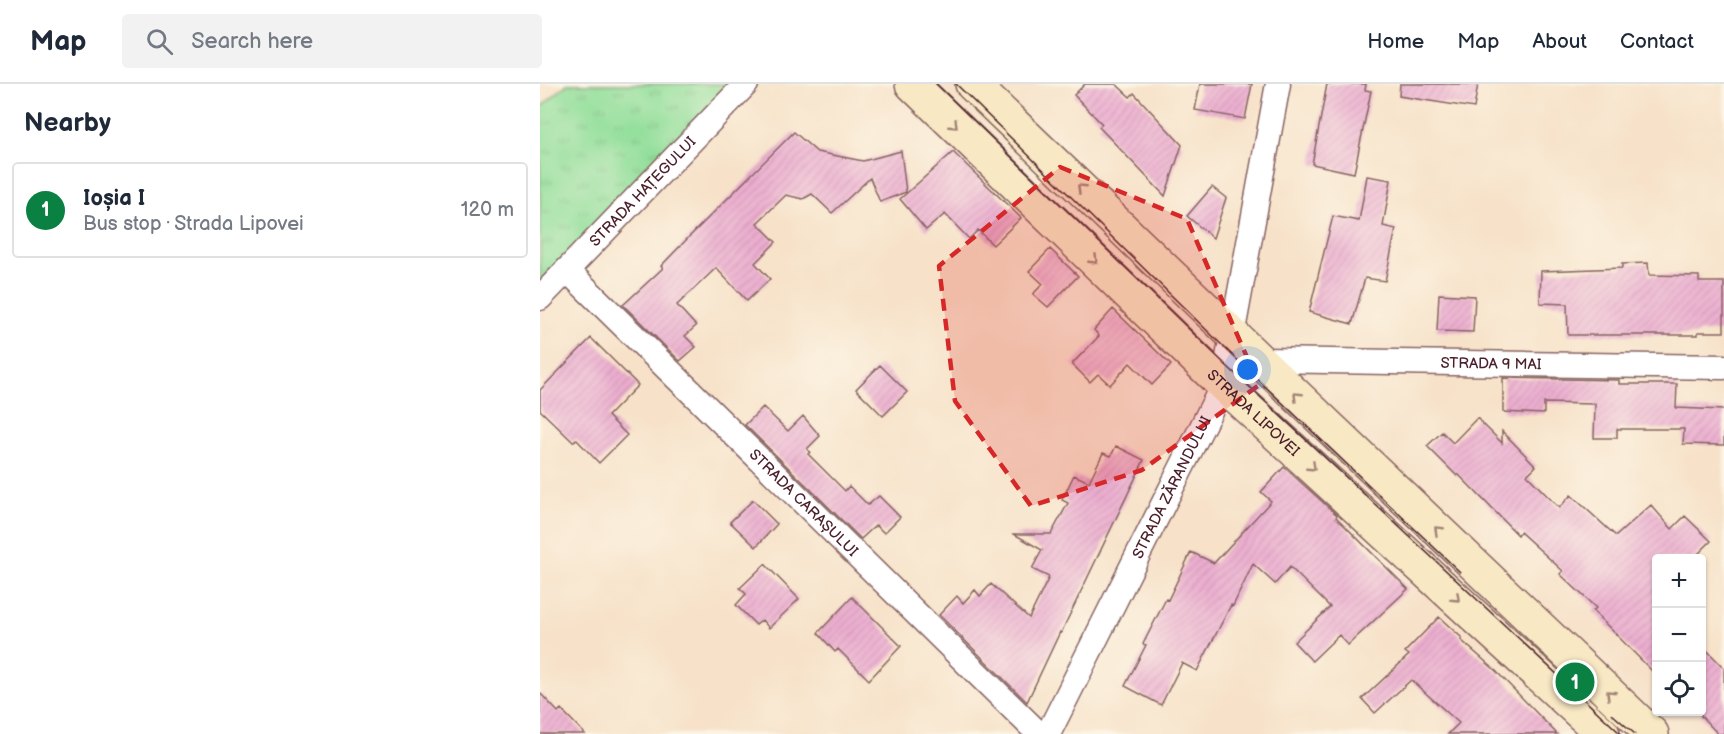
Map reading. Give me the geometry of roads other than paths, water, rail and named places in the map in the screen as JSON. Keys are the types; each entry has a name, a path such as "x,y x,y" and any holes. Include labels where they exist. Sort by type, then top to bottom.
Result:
{"street":[{"name":"STRADA HAȚEGULUI","path":"540,298 727,93 746,84"},
{"name":"STRADA LIPOVEI","path":"912,84 1223,385 1603,734"},
{"path":"972,84 1652,734"},
{"name":"STRADA ZĂRANDULUI","path":"1048,734 1223,385 1278,84"},
{"name":"STRADA CARAȘULUI","path":"567,270 1039,734"},
{"name":"STRADA 9 MAI","path":"1259,360 1724,366"}],"tram line":[{"path":"936,84 1227,366 1621,734"},
{"path":"956,84 1229,352 1460,572"},
{"path":"1612,714 1635,734"}],"place":[{"name":"Ioșia I","path":"1575,682"}]}
